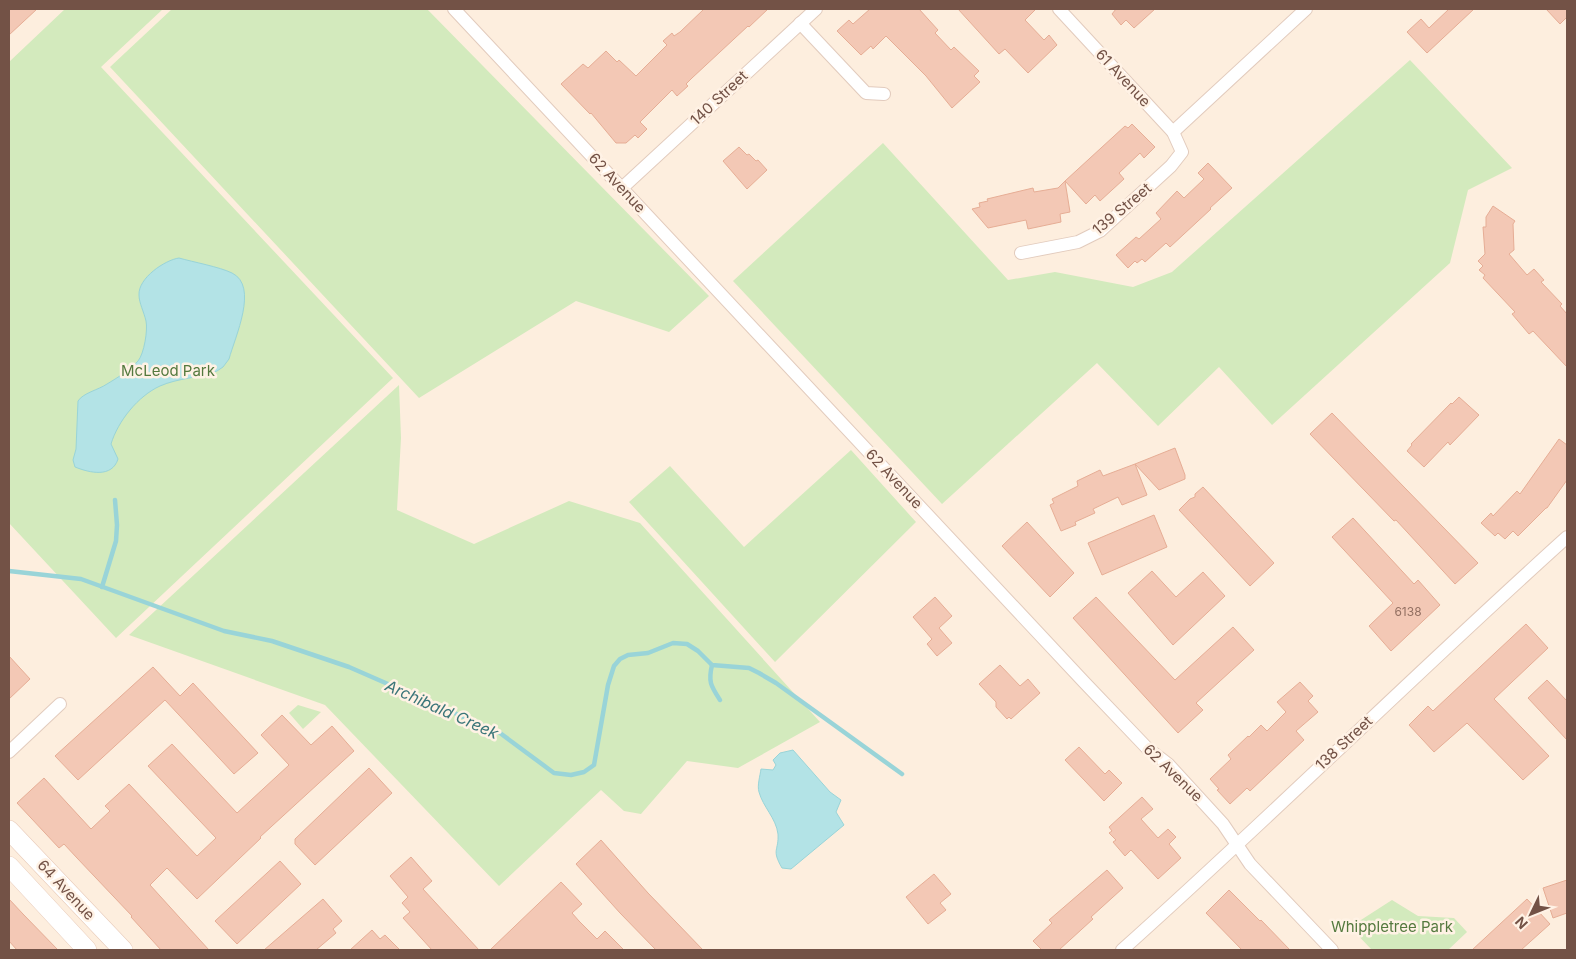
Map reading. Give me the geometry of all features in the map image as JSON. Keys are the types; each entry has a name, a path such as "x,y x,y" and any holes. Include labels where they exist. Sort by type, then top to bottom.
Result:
{"main road":[{"name":"64 Avenue","path":"9,830 122,950"},
{"name":"64 Avenue","path":"9,866 87,950"}],"street":[{"name":"62 Avenue","path":"454,9 1147,748 1174,771 1224,824 1250,864 1332,950"},
{"name":"140 Street","path":"622,188 816,9"},
{"name":"61 Avenue","path":"1059,9 1173,132 1182,152"},
{"path":"1173,132 1306,9"},
{"path":"800,24 866,93 884,94"},
{"name":"139 Street","path":"1021,253 1078,242 1100,231 1171,166 1182,152"},
{"name":"138 Street","path":"1122,950 1237,846 1364,724 1567,537"},
{"path":"9,752 60,704"}],"green space":[{"name":"McLeod Park","path":"65,9 163,9 101,67 393,378 116,638 9,523 9,62"},
{"path":"172,9 427,9 709,296 669,332 576,301 419,398 110,67"},
{"path":"1410,60 1512,168 1468,190 1450,263 1272,425 1219,367 1158,426 1097,363 942,504 733,281 883,143 1008,280 1055,272 1133,287 1172,272"},
{"path":"399,385 401,438 397,510 474,544 569,501 640,523 820,722 738,768 687,761 641,814 624,811 601,790 499,886 325,705 129,635"},
{"path":"851,450 916,522 775,662 629,502 670,466 744,547"},
{"path":"298,705 321,712 303,729 289,713"},
{"name":"Whippletree Park","path":"1392,900 1418,916 1454,918 1467,932 1448,950 1372,950 1350,927"}],"water":[{"path":"179,258 227,271 240,280 244,289 243,313 229,359 217,371 174,381 152,390 144,396 130,410 114,435 111,444 118,459 111,469 94,472 75,467 73,460 76,449 78,401 83,396 131,368 138,361 144,348 146,330 146,321 139,298 140,289 143,282 153,271 173,259"},
{"path":"793,750 830,792 841,800 836,812 844,825 791,869 782,868 779,862 776,853 777,828 758,787 761,769 773,770 776,765 773,760 780,753"}],"building":[{"path":"9,9 37,9 9,35"},
{"path":"704,9 768,9 692,78 686,84 688,86 677,96 672,90 640,122 647,129 638,138 635,135 626,143 616,143 591,113 561,84 583,64 588,68 606,51 636,76 667,45 663,41 672,33 674,36 680,32"},
{"path":"870,9 919,9 938,30 935,33 951,50 954,47 979,71 974,76 980,82 952,108 926,76 886,36 873,49 871,46 861,55 837,31 849,20 853,24"},
{"path":"958,9 1036,9 1025,20 1044,40 1049,35 1057,45 1028,73 1005,49 999,54"},
{"path":"1116,9 1155,9 1134,28 1126,20 1121,25 1112,14"},
{"path":"1449,9 1474,9 1427,53 1407,32 1421,19 1429,28"},
{"path":"1546,9 1567,9 1567,17 1560,24"},
{"path":"1132,124 1155,147 1144,158 1140,153 1119,173 1124,179 1100,201 1095,195 1086,204 1065,181 1125,126 1128,128"},
{"path":"739,147 747,155 749,154 756,161 758,160 767,170 747,189 723,161"},
{"path":"1208,163 1232,188 1170,247 1166,243 1145,262 1142,259 1137,263 1135,261 1128,268 1116,255 1136,237 1139,239 1161,219 1156,213 1177,191 1184,198 1204,179 1198,173"},
{"path":"1065,181 1070,212 1060,214 1061,222 1028,229 1026,220 988,228 972,209 980,207 979,203 988,201 987,199 1033,188 1034,192 1058,188"},
{"path":"1493,206 1515,221 1513,224 1514,250 1509,254 1527,275 1534,269 1544,280 1541,282 1562,304 1560,306 1567,314 1567,367 1533,331 1529,334 1512,314 1515,312 1483,278 1485,275 1479,270 1483,266 1478,261 1485,254 1483,227 1486,227 1486,217"},
{"path":"1459,397 1479,415 1450,445 1448,442 1424,467 1407,451 1411,444"},
{"path":"1332,413 1478,563 1455,584 1396,520 1394,521 1310,434"},
{"path":"1559,439 1567,445 1567,480 1547,508 1518,536 1513,531 1505,539 1498,533 1495,536 1481,523 1491,513 1493,516 1517,491 1520,494"},
{"path":"1175,448 1185,479 1159,490 1135,464"},
{"path":"1135,464 1147,495 1122,505 1118,497 1093,509 1095,513 1075,522 1076,525 1061,531 1050,505 1054,503 1052,499 1078,486 1077,481 1100,470 1103,476"},
{"path":"1203,487 1274,563 1250,586 1179,510 1190,499 1195,497 1195,494"},
{"path":"1154,515 1167,547 1102,575 1088,543"},
{"path":"1353,518 1414,584 1418,580 1440,605 1391,651 1369,626 1393,603 1332,537"},
{"path":"1027,522 1074,573 1050,597 1002,546"},
{"path":"1152,571 1176,597 1203,572 1225,596 1173,645 1128,593"},
{"path":"935,597 952,616 939,628 952,643 937,656 927,644 932,639 913,617"},
{"path":"1096,597 1175,680 1233,627 1254,650 1196,703 1203,710 1178,733 1073,618"},
{"path":"1526,624 1548,648 1494,699 1549,756 1523,780 1467,723 1434,752 1409,725 1428,706 1433,711"},
{"path":"9,656 30,679 9,699"},
{"path":"1000,665 1020,686 1028,679 1040,693 1011,719 1009,717 1007,719 996,707 996,702 979,684"},
{"path":"153,667 180,696 193,683 258,753 234,774 165,700 78,780 55,756"},
{"path":"1547,680 1567,701 1567,740 1528,698"},
{"path":"1300,682 1313,696 1308,701 1318,712 1296,731 1304,740 1250,791 1247,788 1230,804 1210,779 1231,759 1228,755 1248,736 1261,725 1267,731 1286,712 1277,702"},
{"path":"282,715 311,745 332,726 354,751 260,837 197,899 167,868 150,885 209,950 161,950 132,916 64,844 59,848 17,803 44,778 91,829 110,811 105,806 129,784 197,856 216,838 148,766 172,744 237,813 289,765 261,735"},
{"path":"1079,747 1105,774 1109,770 1122,783 1104,801 1065,760"},
{"path":"369,768 392,793 315,865 295,844 295,839"},
{"path":"1142,797 1153,809 1141,819 1158,838 1168,829 1176,837 1169,844 1181,858 1158,879 1131,850 1125,856 1113,842 1116,840 1109,833 1112,831 1109,827"},
{"path":"601,840 648,893 703,950 656,950 620,913 576,864"},
{"path":"411,857 432,881 423,889 479,950 432,950 403,918 410,912 402,903 408,897 390,876"},
{"path":"280,861 301,884 237,944 215,921"},
{"path":"1107,870 1123,888 1059,950 1042,950 1033,941 1052,923 1049,920"},
{"path":"934,874 951,894 940,903 946,910 928,924 906,897"},
{"path":"1567,880 1567,913 1553,918 1543,888"},
{"path":"561,882 582,904 572,913 579,921 597,939 605,931 624,950 490,950"},
{"path":"1229,890 1290,950 1242,950 1206,913"},
{"path":"9,899 58,950 17,950 9,941"},
{"path":"323,899 342,921 333,929 336,933 316,950 264,950"},
{"path":"1527,899 1550,924 1521,950 1472,950"},
{"path":"372,930 380,939 385,935 400,950 350,950"}],"waterway":[{"path":"102,587 116,541 115,500"},
{"name":"Archibald Creek","path":"9,571 81,579 224,631 272,641 349,667 500,733 554,773 571,775 584,772 594,765 608,685 614,666 620,659 628,655 648,653 673,643 687,644 698,651 712,665 749,668 776,683 902,774"},
{"path":"712,665 711,684 720,700"}]}
